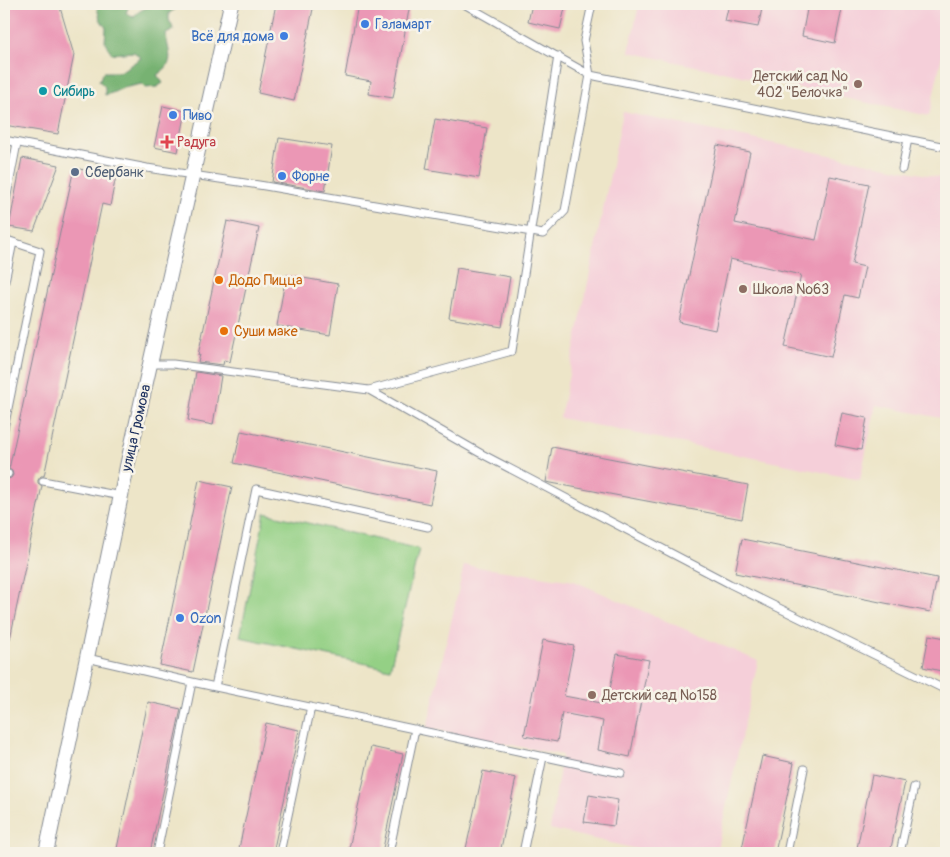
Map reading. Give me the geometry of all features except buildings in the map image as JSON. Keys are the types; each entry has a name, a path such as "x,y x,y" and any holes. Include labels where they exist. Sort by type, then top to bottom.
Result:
{"street":[{"name":"улица Громова","path":"46,853 121,496 231,4"}],"lane":[{"path":"464,4 590,75 946,147"},
{"path":"4,140 147,168 543,234 565,212 590,75 584,41 592,4"},
{"path":"369,390 512,351 558,56"},
{"path":"902,170 908,140"},
{"path":"4,211 17,143"},
{"path":"4,239 40,251 4,428"},
{"path":"4,286 13,242"},
{"path":"150,364 173,364 369,390 480,453 721,580 946,690"},
{"path":"43,481 121,496"},
{"path":"215,686 256,489 428,527"},
{"path":"87,658 621,773"},
{"path":"156,853 192,682"},
{"path":"280,853 311,707"},
{"path":"389,853 415,729"},
{"path":"523,853 543,757"},
{"path":"787,853 804,769"},
{"path":"900,853 914,787"}],"shaded area":[{"name":"Детский сад № 402 \"Белочка\"","path":"639,4 946,4 946,37 929,116 629,52"},
{"name":"Школа №63","path":"623,112 946,179 946,419 876,405 860,480 560,418"},
{"name":"Детский сад №158","path":"464,565 574,581 758,661 716,853 654,853 550,829 562,755 427,728"}],"green space":[{"path":"96,4 139,4 129,6 126,13 133,17 138,12 149,7 161,4 180,4 179,7 169,13 169,20 174,30 166,34 170,57 167,66 157,75 163,83 157,87 145,88 142,84 123,88 105,95 105,87 99,81 103,72 120,72 141,58 134,52 112,54 105,42 106,28 100,19"},
{"path":"265,513 419,549 390,669 240,637"}],"place":[{"name":"Галамарт","path":"365,24"},
{"name":"Всё для дома","path":"284,36"},
{"name":"Детский сад № 402 \"Белочка\"","path":"858,84"},
{"name":"Сибирь","path":"43,91"},
{"name":"Пиво","path":"173,115"},
{"name":"Радуга","path":"167,142"},
{"name":"Сбербанк","path":"75,172"},
{"name":"Форне","path":"282,176"},
{"name":"Додо Пицца","path":"219,280"},
{"name":"Школа №63","path":"743,289"},
{"name":"Суши маке","path":"224,331"},
{"name":"Ozon","path":"180,618"},
{"name":"Детский сад №158","path":"592,695"}]}
